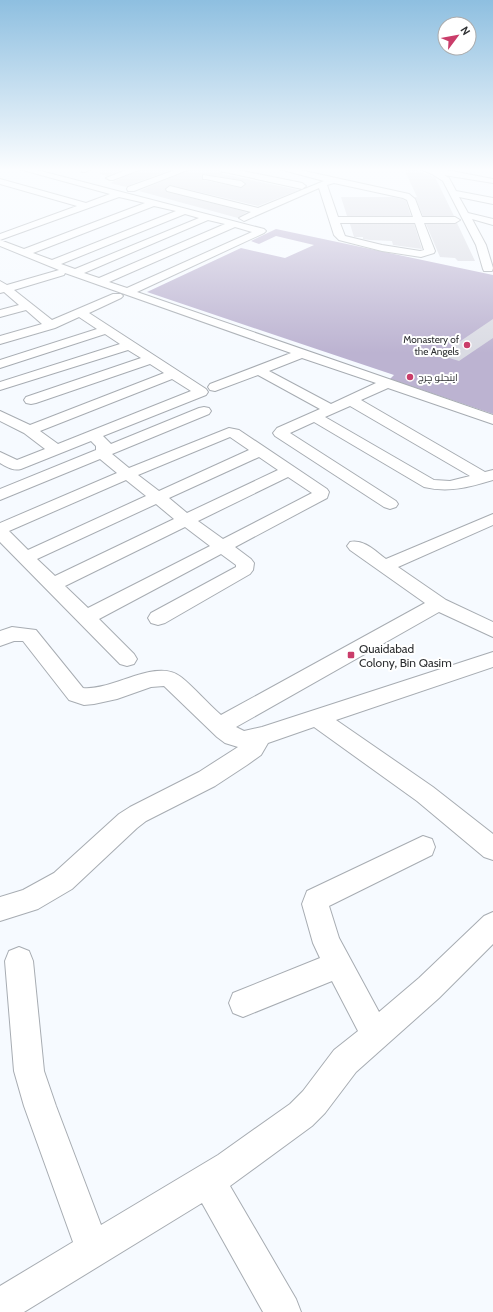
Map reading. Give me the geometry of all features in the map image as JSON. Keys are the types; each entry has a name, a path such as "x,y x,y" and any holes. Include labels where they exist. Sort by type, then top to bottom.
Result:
{"street":[{"path":"0,237 19,230"},
{"path":"25,252 76,230"},
{"path":"53,263 136,230"},
{"path":"75,273 177,230"},
{"path":"99,282 220,230"},
{"path":"127,292 261,231 258,230"},
{"path":"337,230 342,238 381,244 421,254 430,251 422,230"},
{"path":"473,230 481,245 488,269"},
{"path":"0,242 99,282 493,420"},
{"path":"481,245 493,248"},
{"path":"0,249 117,296 51,325 0,340"},
{"path":"2,287 60,273"},
{"path":"2,287 51,325"},
{"path":"0,314 28,306"},
{"path":"0,457 16,466 201,392 80,312"},
{"path":"0,364 106,330"},
{"path":"0,386 130,345"},
{"path":"215,387 303,353"},
{"path":"31,400 151,359"},
{"path":"258,370 331,409"},
{"path":"29,430 173,374"},
{"path":"388,383 280,433 390,504"},
{"path":"350,400 489,476"},
{"path":"0,495 204,411"},
{"path":"0,414 29,430 56,450"},
{"path":"314,416 430,484 450,486 489,476"},
{"path":"85,618 321,495 319,489 259,451 234,433 229,432 127,474 0,530 25,558 85,618 127,659"},
{"path":"92,435 104,445 103,452 106,457 186,520 245,563 244,570 158,618"},
{"path":"25,558 259,451"},
{"path":"52,585 289,470"},
{"path":"385,566 493,519"},
{"path":"356,546 439,604 493,630"},
{"path":"220,726 439,604"},
{"path":"0,638 12,634 29,635 76,694 82,697 88,698 111,692 158,677 166,678 173,681 220,726 238,739 252,739 493,660"},
{"path":"317,718 425,794 493,849"},
{"path":"0,909 29,900 63,881 128,821 138,814 207,779 239,759 253,749 261,736"},
{"path":"375,1034 327,943 315,904 316,900 328,892 423,847"},
{"path":"0,1306 230,1167 300,1116 314,1102 345,1061 429,988 493,925"},
{"path":"19,961 29,1071 40,1106 93,1250"},
{"path":"243,1003 338,965"},
{"path":"208,1180 283,1312"}],"shaded area":[{"path":"273,230 282,230 493,275 493,414 390,379 394,375 147,292 241,248 285,258 314,245 276,236 259,244 251,241"}],"building":[{"path":"352,230 416,230 422,249 393,245 392,241 370,240 363,239 363,237 354,237"},
{"path":"429,230 460,230 475,261 458,261 455,258 440,257"},
{"path":"493,319 493,338 459,361 440,355"}],"place":[{"name":"Monastery of the Angels","path":"467,345"},
{"name":"اینجلو چرچ","path":"410,377"},
{"name":"Quaidabad Colony, Bin Qasim","path":"351,655"}]}
